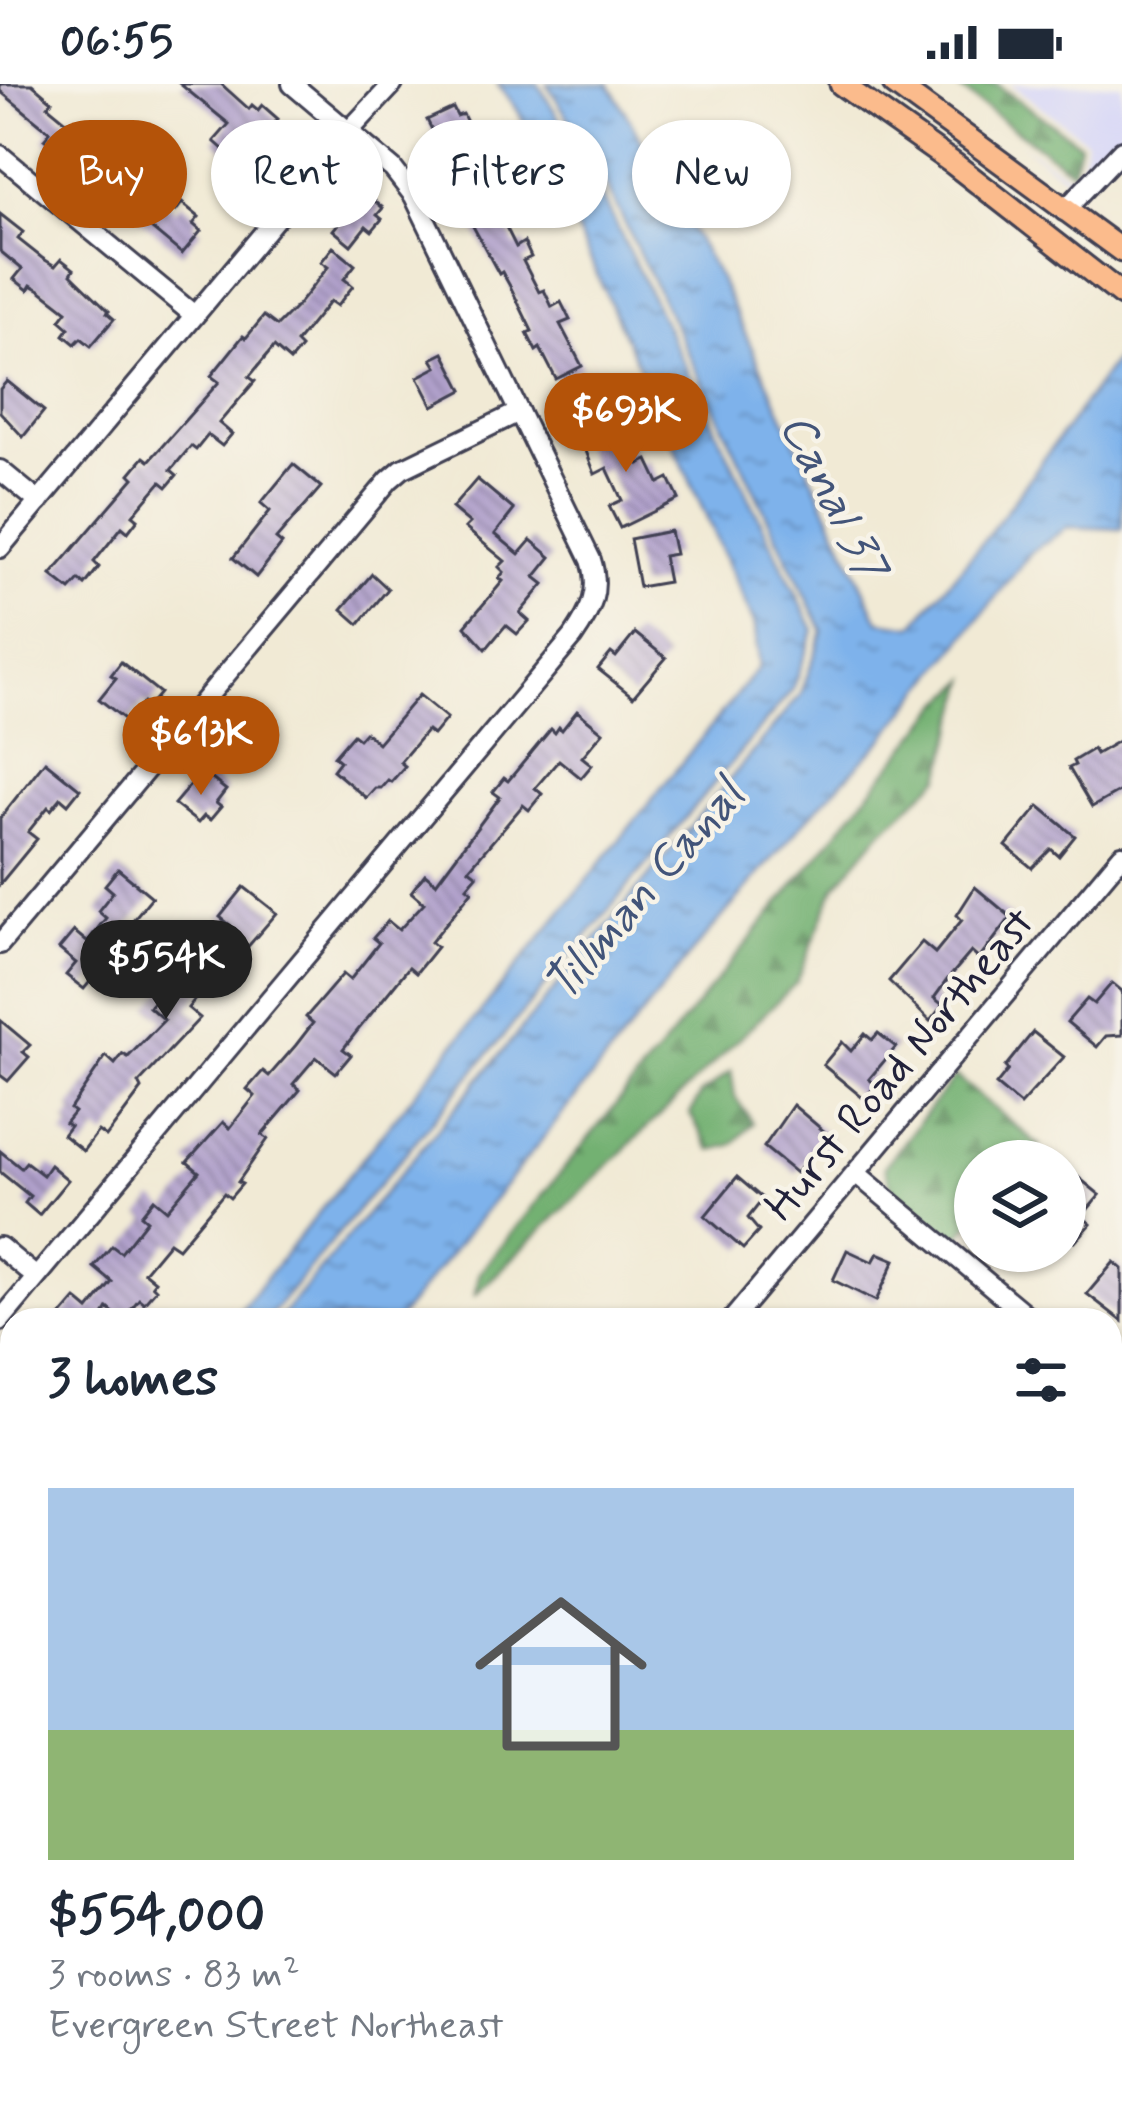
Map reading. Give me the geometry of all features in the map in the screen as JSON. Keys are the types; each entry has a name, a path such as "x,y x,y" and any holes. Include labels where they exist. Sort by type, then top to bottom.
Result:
{"main road":[{"path":"841,84 954,164 1122,295"},
{"path":"894,84 1122,251"}],"street":[{"path":"292,84 336,120"},
{"path":"359,120 393,84"},
{"path":"1064,211 1122,150"},
{"path":"0,155 194,315"},
{"path":"11,1308 573,637 596,597 597,577 591,560 414,196 383,160"},
{"path":"0,548 267,228"},
{"path":"0,944 389,480 402,469 519,412"},
{"path":"0,470 39,502"},
{"name":"Hurst Road Northeast","path":"742,1308 1122,855"},
{"path":"857,1174 1018,1308"},
{"path":"0,1247 36,1277"}],"shaded area":[{"path":"1010,84 1122,84 1122,142 1081,190 1017,141 1073,179 1079,175 1086,140"}],"green space":[{"path":"953,84 996,84 1079,143 1072,171"},
{"path":"968,680 941,777 882,831 835,887 797,982 476,1294 479,1273 943,702"},
{"path":"731,1071 735,1097 753,1123 732,1145 711,1150 690,1114 700,1095"},
{"path":"955,1076 1033,1140 954,1140 954,1242 893,1191 884,1167"}],"water":[{"path":"498,84 538,84 560,120 523,120"},
{"name":"Tillman Canal","path":"547,84 608,84 614,92 632,124 632,228 691,228 720,280 879,621 913,626 989,534 1122,351 1122,529 1068,527 1032,551 885,737 801,825 689,956 407,1308 288,1308 801,694 823,631 608,189 608,120 570,120"},
{"path":"608,208 814,630 793,689 276,1308 242,1308 759,667 755,625 576,228 608,228"}],"building":[{"path":"0,84 32,84 65,120 36,121 0,91"},
{"path":"180,84 221,84 249,109 252,105 258,110 262,105 278,119 224,120"},
{"path":"453,108 466,120 427,120"},
{"path":"187,207 199,217 193,224 201,231 182,254 151,228 187,228"},
{"path":"0,214 23,232 18,239 42,258 55,266 61,259 74,269 71,274 109,311 114,319 91,346 81,338 75,344 64,335 69,328 60,320 67,311 40,290 31,285 28,290 14,279 22,269 0,251"},
{"path":"335,228 364,228 351,245"},
{"path":"474,228 506,228 516,247 524,242 531,257 523,261 552,307 561,302 570,320 560,324 582,366 556,379 540,348 536,351 527,333 532,331 502,272 499,274"},
{"path":"333,247 355,265 344,279 353,286 337,306 330,301 296,343 301,348 290,361 274,347 249,377 255,381 219,423 232,434 222,446 208,435 196,450 191,446 171,470 177,475 167,487 161,482 133,515 138,519 128,532 122,527 94,562 99,567 85,585 79,580 70,590 51,575 134,478 130,474 144,457 149,461 219,382 211,376 243,336 264,316 277,326 297,306 328,267 321,262"},
{"path":"444,353 463,390 433,406 418,377 437,367 432,359"},
{"path":"7,381 44,411 23,437 0,412 0,389"},
{"path":"599,417 611,441 624,434 639,464 648,460 659,483 669,478 679,499 620,528 609,506 622,500 607,468 595,474 577,428"},
{"path":"293,464 321,487 276,539 282,544 256,577 233,558 270,511 261,503"},
{"path":"477,479 514,510 495,534 519,554 531,540 551,557 535,577 544,584 520,613 529,621 517,634 506,625 486,649 465,626 503,581 499,567 505,561 465,528 470,523 452,508"},
{"path":"670,531 675,554 663,556 668,582 639,587 630,539"},
{"path":"372,574 388,589 359,624 342,609"},
{"path":"635,633 666,658 633,697 598,669 611,653 616,657"},
{"path":"121,662 160,693 149,706 144,702 128,722 99,699 116,678 111,675"},
{"path":"419,695 447,718 433,735 427,730 400,762 405,766 391,782 366,798 333,770 340,761 334,756 353,734 359,739 365,732 378,743"},
{"path":"577,711 603,732 582,757 592,765 581,778 559,760 535,788 542,794 529,810 523,805 469,869 477,875 467,887 472,891 431,942 437,947 416,973 409,967 343,1049 351,1055 336,1073 316,1057 293,1084 300,1090 262,1135 268,1139 238,1182 242,1184 230,1198 224,1193 178,1248 169,1242 144,1272 155,1281 156,1289 144,1303 139,1299 132,1308 91,1308 112,1282 94,1267 112,1246 121,1253 147,1220 141,1215 154,1199 167,1210 199,1172 187,1162 223,1122 230,1128 255,1096 247,1089 263,1071 269,1076 313,1023 306,1017 343,974 350,980 379,943 373,938 388,921 399,930 424,903 411,892 425,874 436,883 500,797 493,792 504,778 508,781 551,729 555,733 559,727 562,730"},
{"path":"1122,739 1122,790 1092,807 1069,768 1093,749 1096,754"},
{"path":"45,761 80,789 68,804 61,798 51,810 48,807 28,832 37,839 0,884 0,818"},
{"path":"202,771 226,790 210,820 204,816 198,823 174,804"},
{"path":"1039,806 1075,836 1059,856 1051,849 1032,868 1006,846"},
{"path":"118,869 152,897 112,945 117,949 84,989 66,975 76,963 59,949 74,931 87,942 106,918 98,911 113,892 105,885"},
{"path":"244,887 277,913 231,966 236,969 224,983 214,975 188,1008 200,1018 139,1083 142,1089 106,1137 98,1131 83,1151 63,1135 74,1112 70,1109 106,1056 115,1064 123,1054 128,1057 164,1020 149,1007 179,970 174,966 200,940 210,948 230,925 220,917"},
{"path":"975,887 1011,917 979,959 971,952 947,980 934,998 943,1005 930,1021 889,981 922,942 935,953 962,920 957,915"},
{"path":"1112,983 1122,991 1122,1035 1106,1036 1097,1047 1067,1022 1087,999 1094,1004"},
{"path":"0,1020 30,1045 23,1052 29,1057 8,1081 0,1075"},
{"path":"1033,1032 1064,1057 1020,1105 996,1085"},
{"path":"878,1033 896,1047 869,1079 876,1085 864,1099 823,1065 842,1042 851,1051 865,1034 872,1040"},
{"path":"793,1105 832,1138 821,1152 816,1148 796,1173 764,1147"},
{"path":"0,1151 21,1168 26,1162 43,1175 50,1165 68,1180 39,1215 25,1203 30,1196 0,1172"},
{"path":"737,1177 763,1199 748,1218 759,1231 743,1249 705,1216"},
{"path":"1086,1184 1100,1195 1086,1211"},
{"path":"847,1250 873,1262 878,1253 895,1260 876,1301 833,1280"},
{"path":"1114,1262 1122,1269 1122,1308 1105,1308 1087,1294"}],"water label":[{"name":"Canal 37","path":"835,494"}]}
